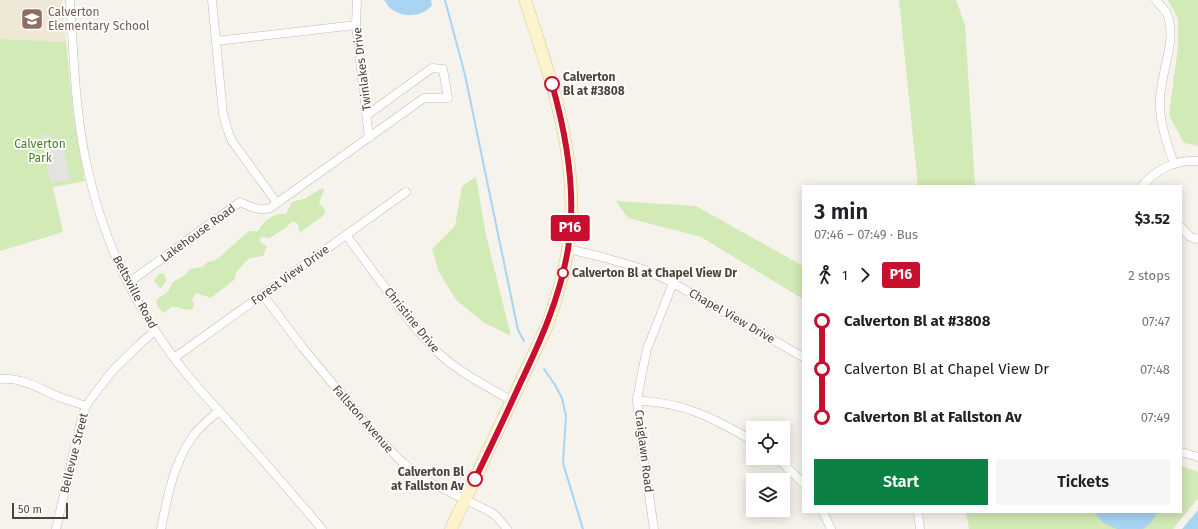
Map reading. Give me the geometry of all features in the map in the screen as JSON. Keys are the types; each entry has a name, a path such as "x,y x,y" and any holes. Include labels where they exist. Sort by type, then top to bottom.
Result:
{"street":[{"name":"Beltsville Road","path":"70,0 78,117 85,156 98,208 117,261 155,331 174,358 322,529"},
{"path":"212,0 223,114 228,131 232,141 277,203"},
{"name":"Twinlakes Drive","path":"357,0 356,25 369,138"},
{"path":"451,529 547,326 559,288 568,249 571,192 565,138 552,84 525,0"},
{"path":"1156,0 1165,12 1169,22 1171,38 1160,98 1160,114 1174,164"},
{"path":"216,41 356,25"},
{"name":"Lakehouse Road","path":"128,283 240,202 250,207 262,210 270,208 424,98 448,98 443,69 432,68 367,115"},
{"path":"1145,185 1156,172 1174,164 1198,161"},
{"name":"Forest View Drive","path":"174,358 263,296 406,192"},
{"path":"1182,228 1189,236 1196,239 1198,238"},
{"name":"Christine Drive","path":"346,235 412,324 436,351 469,376 512,401"},
{"name":"Chapel View Drive","path":"568,249 646,270 673,283 802,355"},
{"name":"Craiglawn Road","path":"654,529 637,400 647,349 673,283"},
{"name":"Fallston Avenue","path":"263,296 303,348 372,431 402,462 429,482 492,514 503,524 506,529"},
{"name":"Bellevue Street","path":"56,529 80,425 86,406 114,369 140,343 155,331"},
{"path":"0,379 16,380 40,387 60,397 86,406"},
{"path":"637,400 676,406 694,411 721,423 746,437"},
{"path":"161,529 169,493 179,460 191,438 219,411"},
{"path":"1182,452 1198,457"},
{"path":"784,465 802,482"},
{"path":"823,513 831,529"},
{"path":"918,513 920,529"}],"shaded area":[{"name":"Calverton Elementary School","path":"0,0 62,0 66,42 0,39"},
{"path":"47,134 59,145 63,146 70,179 51,183 41,136"}],"green space":[{"path":"899,0 956,0 965,25 975,185 918,185"},
{"path":"1168,0 1198,0 1198,146 1184,143 1169,115 1178,47 1178,19"},
{"name":"Calverton Park","path":"0,39 66,42 74,120 85,181 53,187 63,232 0,251"},
{"path":"476,177 486,235 511,336 483,322 456,300 439,272 432,249 455,226 462,186"},
{"path":"322,188 324,190 319,203 326,211 323,216 299,233 297,223 291,222 286,228 269,238 262,237 260,242 267,246 263,256 250,258 236,273 234,280 211,298 196,293 192,300 194,306 192,309 187,310 172,307 164,313 160,310 157,299 168,292 173,282 184,276 190,269 203,267 207,262 213,261 220,257 245,234 250,231 258,231 269,218 286,214 292,202 304,199"},
{"path":"616,201 696,206 802,265 802,298 701,237 628,218"},
{"path":"162,273 164,274 166,280 160,288 154,281 158,275"},
{"path":"1182,466 1198,472 1198,498 1173,529 969,529 966,513 1182,513"}],"water":[{"path":"384,0 431,0 432,5 423,12 406,15 400,14 390,8"},
{"path":"1198,510 1198,529 1182,529"},
{"path":"1095,513 1157,513 1150,524 1143,529 1117,529 1102,522"}],"waterway":[{"path":"445,0 465,75 518,330 524,341"},
{"path":"544,369 562,398 566,416 563,463 583,529"}],"bus line":[{"name":"P16","path":"475,479 547,326 557,294 568,249 571,192 565,138 560,111 552,84"}],"place":[{"name":"Calverton Elementary School","path":"32,19"},
{"name":"Calverton Bl at #3808","path":"552,84"},
{"name":"Calverton Bl at Chapel View Dr","path":"563,273"},
{"name":"Calverton Bl at Fallston Av","path":"475,479"}]}
